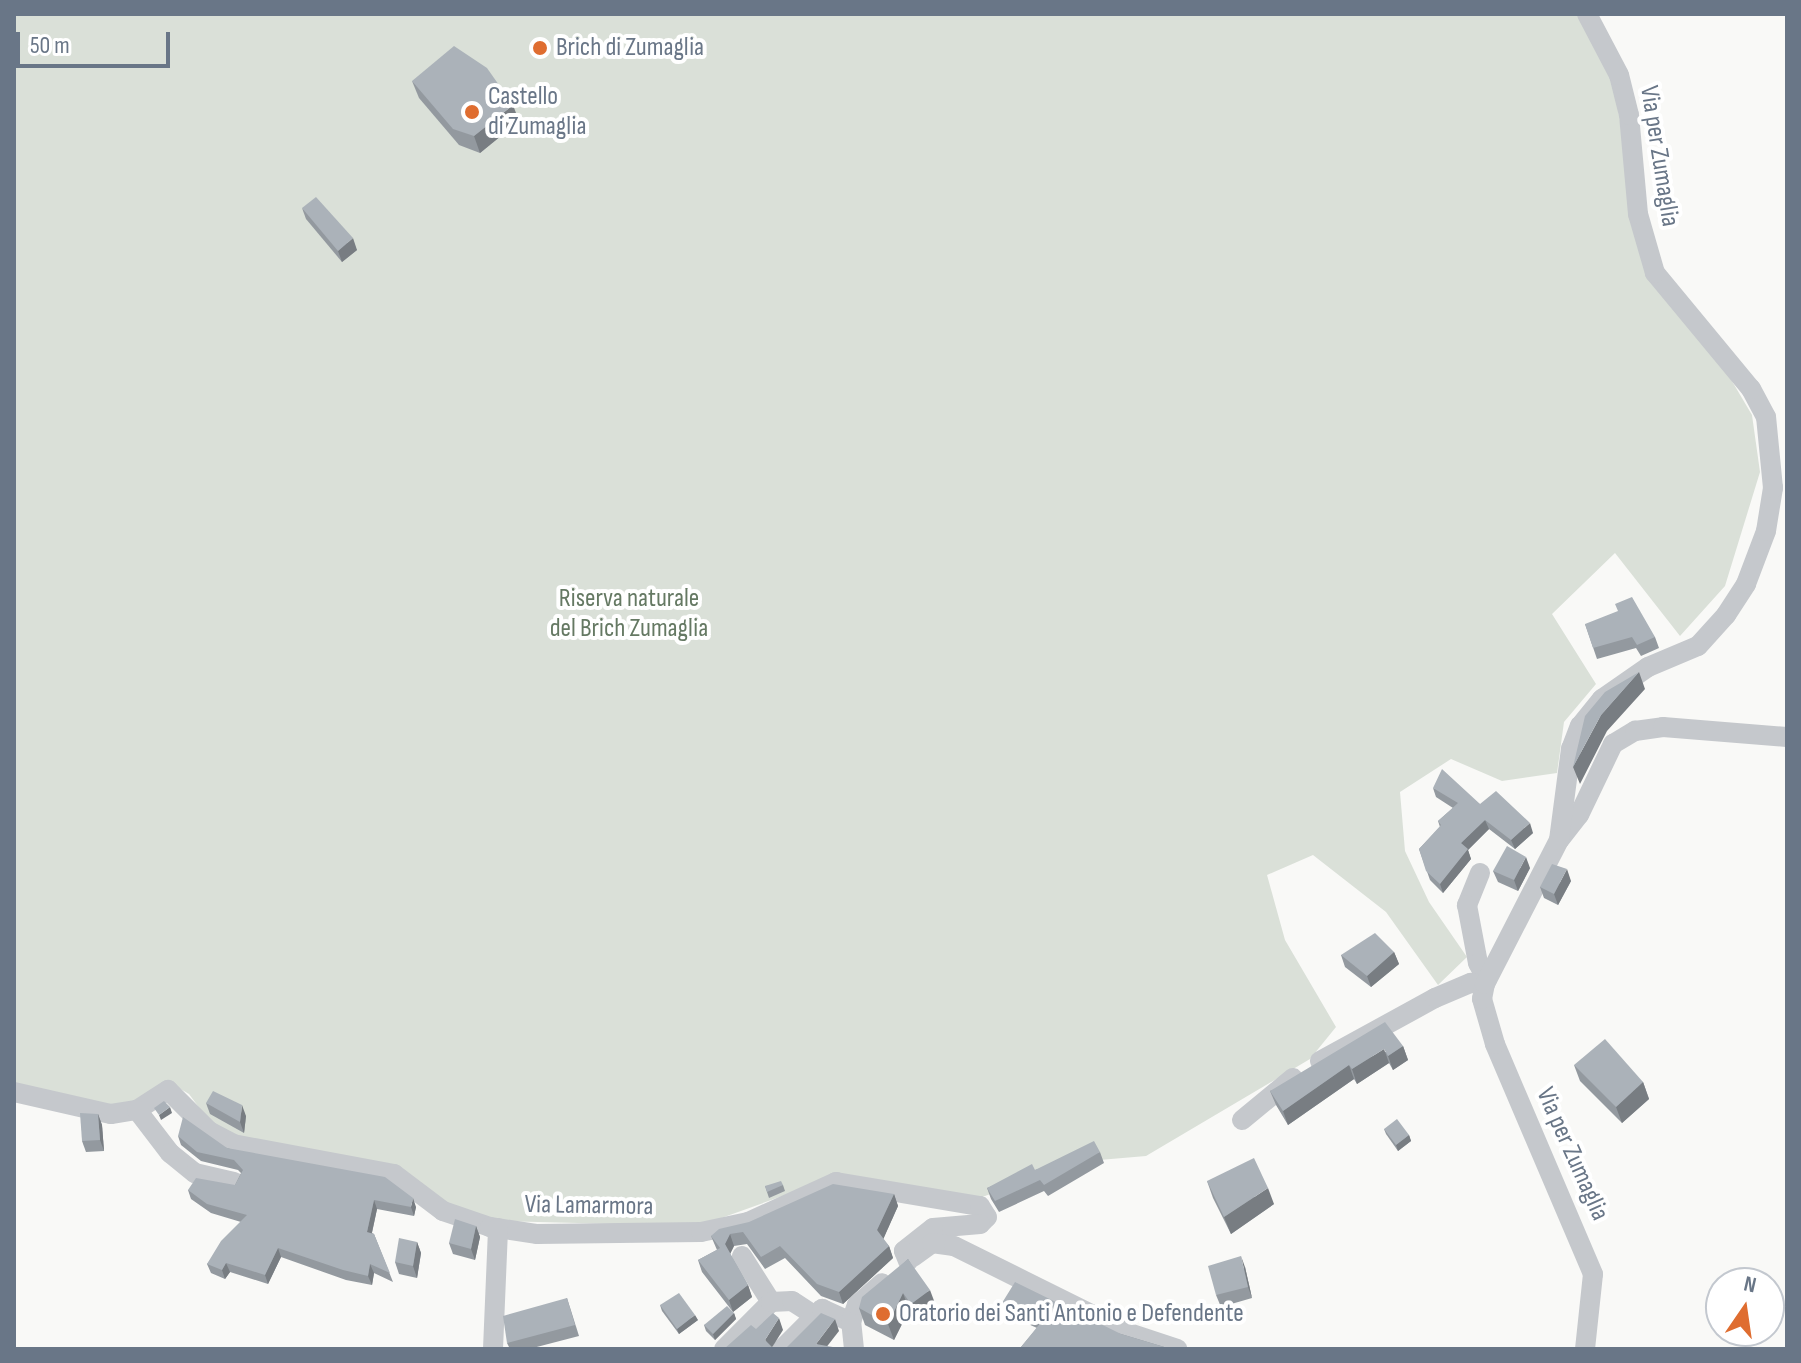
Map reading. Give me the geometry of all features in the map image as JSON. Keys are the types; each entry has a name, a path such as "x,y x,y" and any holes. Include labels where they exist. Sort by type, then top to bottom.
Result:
{"street":[{"name":"Via per Zumaglia","path":"1585,1349 1593,1274 1495,1044 1482,999 1486,982 1558,842 1571,749 1580,726 1602,699 1648,667 1698,646 1726,615 1756,557 1773,488 1766,417 1751,389 1655,273 1638,214 1629,115 1619,75 1587,14"},
{"path":"1558,842 1579,815 1613,744 1635,731 1663,727 1787,737"},
{"path":"1242,1120 1273,1089 1357,1039 1435,998 1471,983 1486,982 1478,963 1467,905 1480,873"},
{"name":"Via Lamarmora","path":"14,1092 111,1114 137,1110 168,1090 209,1131 233,1144 394,1174 443,1211 498,1228 537,1234 701,1232 748,1222 836,1182 980,1206 987,1217 980,1224 933,1228 904,1251 908,1261"},
{"path":"137,1110 170,1153 195,1173 234,1182"},
{"path":"493,1349 498,1228"},
{"path":"854,1349 851,1322 857,1305 932,1243 954,1246 1129,1333 1177,1349"},
{"path":"742,1256 771,1302"},
{"path":"724,1349 771,1302 792,1301 815,1316"},
{"path":"782,1349 822,1309 851,1322"}],"green space":[{"name":"Riserva naturale del Brich Zumaglia","path":"14,14 1578,14 1613,80 1646,273 1726,371 1752,415 1760,472 1725,586 1680,636 1615,553 1552,614 1596,684 1564,722 1557,773 1502,781 1451,759 1400,792 1405,851 1429,902 1467,957 1438,985 1386,912 1313,855 1267,875 1285,940 1336,1027 1310,1059 1146,1156 1076,1162 977,1199 841,1175 699,1226 495,1221 235,1135 212,1125 189,1094 167,1081 134,1102 115,1106 14,1083"}],"building":[{"name":"Castello di Zumaglia","path":"454,46 487,68 513,105 474,136 453,129 412,81"},
{"path":"316,197 353,238 338,251 302,208"},
{"path":"1632,597 1655,637 1637,645 1632,637 1593,648 1585,624 1618,611 1615,604"},
{"path":"1639,672 1601,715 1573,767 1585,716 1605,692"},
{"path":"1442,769 1480,804 1496,791 1530,823 1511,840 1485,820 1461,843 1468,849 1440,884 1426,871 1419,849 1441,825 1438,821 1458,803 1433,788"},
{"path":"1507,846 1526,857 1514,880 1493,871"},
{"path":"1552,864 1567,869 1554,894 1540,887"},
{"path":"1375,933 1394,952 1367,976 1341,955"},
{"path":"1385,1022 1403,1046 1388,1056 1384,1049 1352,1069 1349,1065 1283,1111 1270,1091"},
{"path":"1605,1039 1643,1082 1616,1107 1574,1065"},
{"path":"213,1091 242,1105 240,1122 206,1103"},
{"path":"164,1101 170,1107 159,1115 154,1108"},
{"path":"80,1113 98,1114 100,1140 82,1141"},
{"path":"183,1117 227,1148 385,1177 413,1198 411,1207 374,1200 367,1232 374,1234 390,1273 370,1264 368,1276 278,1248 265,1275 226,1263 222,1270 207,1264 221,1241 247,1215 207,1204 188,1190 196,1178 235,1185 243,1170 234,1160 197,1152 178,1136"},
{"path":"1397,1119 1409,1135 1396,1145 1384,1129"},
{"path":"1094,1141 1100,1152 1044,1185 1040,1180 995,1201 987,1188 1032,1164 1035,1170"},
{"path":"1254,1158 1268,1188 1224,1217 1207,1181"},
{"path":"781,1181 783,1185 767,1192 765,1186"},
{"path":"833,1184 894,1194 877,1230 889,1246 839,1292 817,1284 780,1246 761,1257 743,1232 730,1234 725,1244 748,1285 729,1300 698,1260 720,1248 711,1236 719,1229 749,1222"},
{"path":"455,1219 476,1226 471,1249 449,1243"},
{"path":"399,1238 417,1242 413,1266 395,1262"},
{"path":"1241,1256 1248,1287 1216,1295 1208,1266"},
{"path":"908,1259 930,1290 911,1304 903,1293 888,1324 859,1308 862,1297"},
{"path":"1015,1282 1121,1334 1171,1349 1024,1349 1021,1347 1042,1321 1002,1303"},
{"path":"679,1293 695,1315 677,1329 660,1305"},
{"path":"567,1298 575,1325 507,1343 503,1316"},
{"path":"727,1306 734,1313 713,1334 704,1325"},
{"path":"773,1313 779,1318 765,1340 774,1349 724,1349 751,1325 756,1329"},
{"path":"821,1313 835,1319 816,1344 844,1349 779,1349 787,1347"}],"place":[{"name":"Brich di Zumaglia","path":"540,48"},
{"name":"Castello di Zumaglia","path":"472,112"},
{"name":"Oratorio dei Santi Antonio e Defendente","path":"883,1314"}]}
